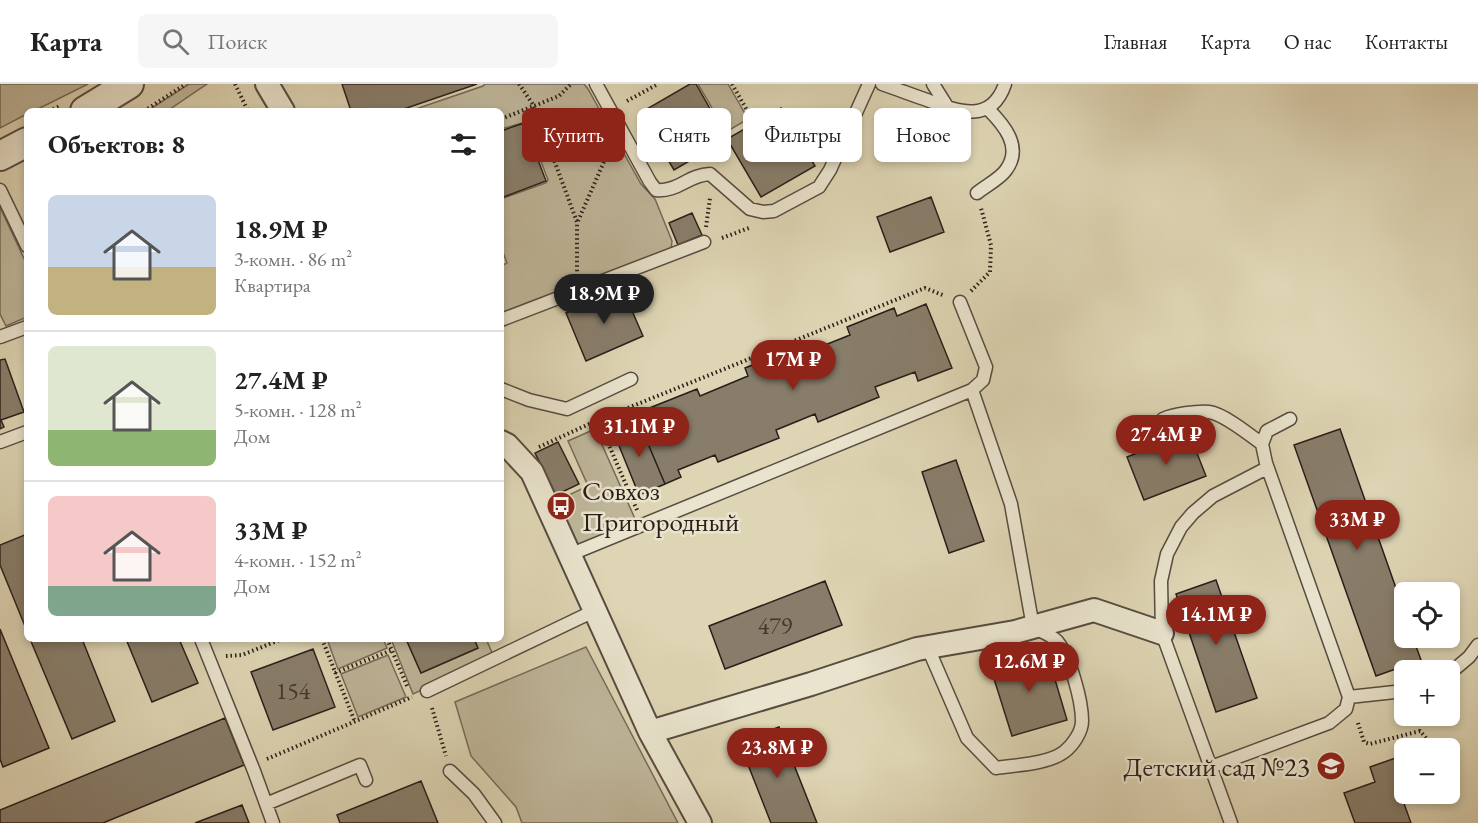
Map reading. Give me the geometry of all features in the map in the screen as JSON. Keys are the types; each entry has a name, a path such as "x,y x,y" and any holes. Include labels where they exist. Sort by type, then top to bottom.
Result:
{"street":[{"path":"267,84 281,108"},
{"path":"0,156 24,144"},
{"path":"504,444 532,472 650,732 700,823"},
{"path":"650,732 928,648 1015,632 1094,610 1162,633"}],"lane":[{"path":"596,84 610,108"},
{"path":"625,138 656,190 668,191 699,174 711,174 750,209 763,212 774,211 819,188 830,170 869,84"},
{"path":"882,84 948,108"},
{"path":"933,84 948,108"},
{"path":"971,113 988,109 1001,94 1005,84"},
{"path":"976,193 1006,171 1013,154 1007,128 988,109"},
{"path":"0,190 24,240"},
{"path":"504,319 704,242"},
{"path":"569,555 972,390 983,380 986,367 960,302"},
{"path":"0,337 24,328"},
{"path":"504,390 529,400 567,409 632,379"},
{"path":"928,648 967,738 996,768 1033,763 1063,753 1076,739 1082,722 1078,693 1064,654 1055,639 1033,627 1011,504 972,390"},
{"path":"1163,419 1173,415 1211,412 1262,444"},
{"path":"1211,767 1329,723 1346,709 1348,697 1268,468 1262,444 1268,430 1290,419"},
{"path":"0,442 24,433"},
{"path":"1231,823 1162,633 1161,581 1167,554 1181,527 1193,513 1213,496 1268,468"},
{"path":"427,691 594,611"},
{"path":"202,642 273,823"},
{"path":"1460,665 1478,645"},
{"path":"1348,697 1394,692"},
{"path":"266,804 360,765 366,780"},
{"path":"450,771 474,794 495,823"}],"path":[{"path":"149,108 186,84"},
{"path":"235,84 247,108"},
{"path":"519,84 534,106 577,222 577,291"},
{"path":"504,118 560,96 571,84"},
{"path":"615,108 658,84"},
{"path":"732,84 746,108"},
{"path":"577,222 604,162"},
{"path":"518,457 598,420 925,288 960,302 990,272 991,245 976,193"},
{"path":"710,200 704,242 746,230 774,211"},
{"path":"598,420 643,525"},
{"path":"208,658 242,655 274,642"},
{"path":"323,642 355,722"},
{"path":"388,642 411,698"},
{"path":"335,673 392,650"},
{"path":"252,766 427,691 450,771"},
{"path":"1348,697 1364,742 1370,744 1420,731 1426,738"}],"shaded area":[{"path":"0,84 88,84 40,108 24,108 24,116 0,128"},
{"path":"189,84 207,84 171,108 152,108"},
{"path":"485,84 584,84 599,108 522,108 522,123 504,128 504,108 419,108"},
{"path":"698,84 728,84 743,110 743,122 731,129 731,108 712,108"},
{"path":"625,155 641,184 655,199 672,241 671,249 504,314 504,264 507,263 504,255 504,198 546,183 548,180 541,162 625,162"},
{"path":"0,207 24,259 24,318 6,326 0,314"},
{"path":"595,429 636,521 575,548 554,502 588,486 568,441"},
{"path":"328,642 384,642 387,648 338,669"},
{"path":"392,642 407,642 421,673 478,648 475,642 487,642 494,657 413,694"},
{"path":"586,647 678,823 522,823 516,807 471,756 455,702"},
{"path":"388,655 406,697 358,717 341,674"}],"building":[{"path":"342,84 477,84 407,108 350,108"},
{"path":"690,84 696,84 710,108 649,108"},
{"path":"522,124 522,162 539,162 546,181 504,197 504,130"},
{"path":"743,130 743,162 813,162 815,166 761,197 731,146 731,137"},
{"path":"669,162 688,162 674,170"},
{"path":"931,197 944,232 890,252 877,217"},
{"path":"692,213 702,235 678,245 669,223"},
{"path":"623,290 643,336 586,361 566,313"},
{"path":"926,304 952,368 918,381 915,372 875,387 879,397 818,422 815,414 776,430 779,438 718,462 715,455 678,470 681,477 665,484 638,420 650,416 647,409 697,389 700,396 748,376 745,368 792,349 795,357 850,335 847,327 894,308 897,316"},
{"path":"5,359 24,412 1,420 4,427 0,429 0,360"},
{"path":"638,420 665,484 639,495 613,431"},
{"path":"1340,429 1394,583 1394,648 1417,648 1421,660 1394,660 1394,670 1376,676 1294,445"},
{"path":"1189,433 1206,476 1144,500 1127,457"},
{"path":"558,442 579,484 556,495 535,453"},
{"path":"956,460 984,541 949,553 922,472"},
{"path":"24,535 24,624 0,565 0,545"},
{"path":"1216,580 1257,698 1216,712 1176,594"},
{"path":"825,581 842,625 725,669 709,626"},
{"path":"0,629 49,748 3,767 0,759"},
{"path":"31,642 83,642 115,721 72,739"},
{"path":"127,642 180,642 198,683 152,702"},
{"path":"407,642 475,642 478,648 421,673"},
{"path":"313,649 335,707 273,730 251,672"},
{"path":"1046,649 1067,720 1012,736 990,666"},
{"path":"225,718 244,765 103,823 0,823 0,810"},
{"path":"779,727 817,823 771,823 739,742"},
{"path":"1394,759 1394,804 1404,804 1411,823 1355,823 1344,793 1375,782 1370,767"},
{"path":"421,781 438,823 340,823 337,815"},
{"path":"242,805 249,823 195,823"}],"place":[{"name":"Совхоз Пригородный","path":"561,506"},
{"name":"Детский сад №23","path":"1331,766"}]}
